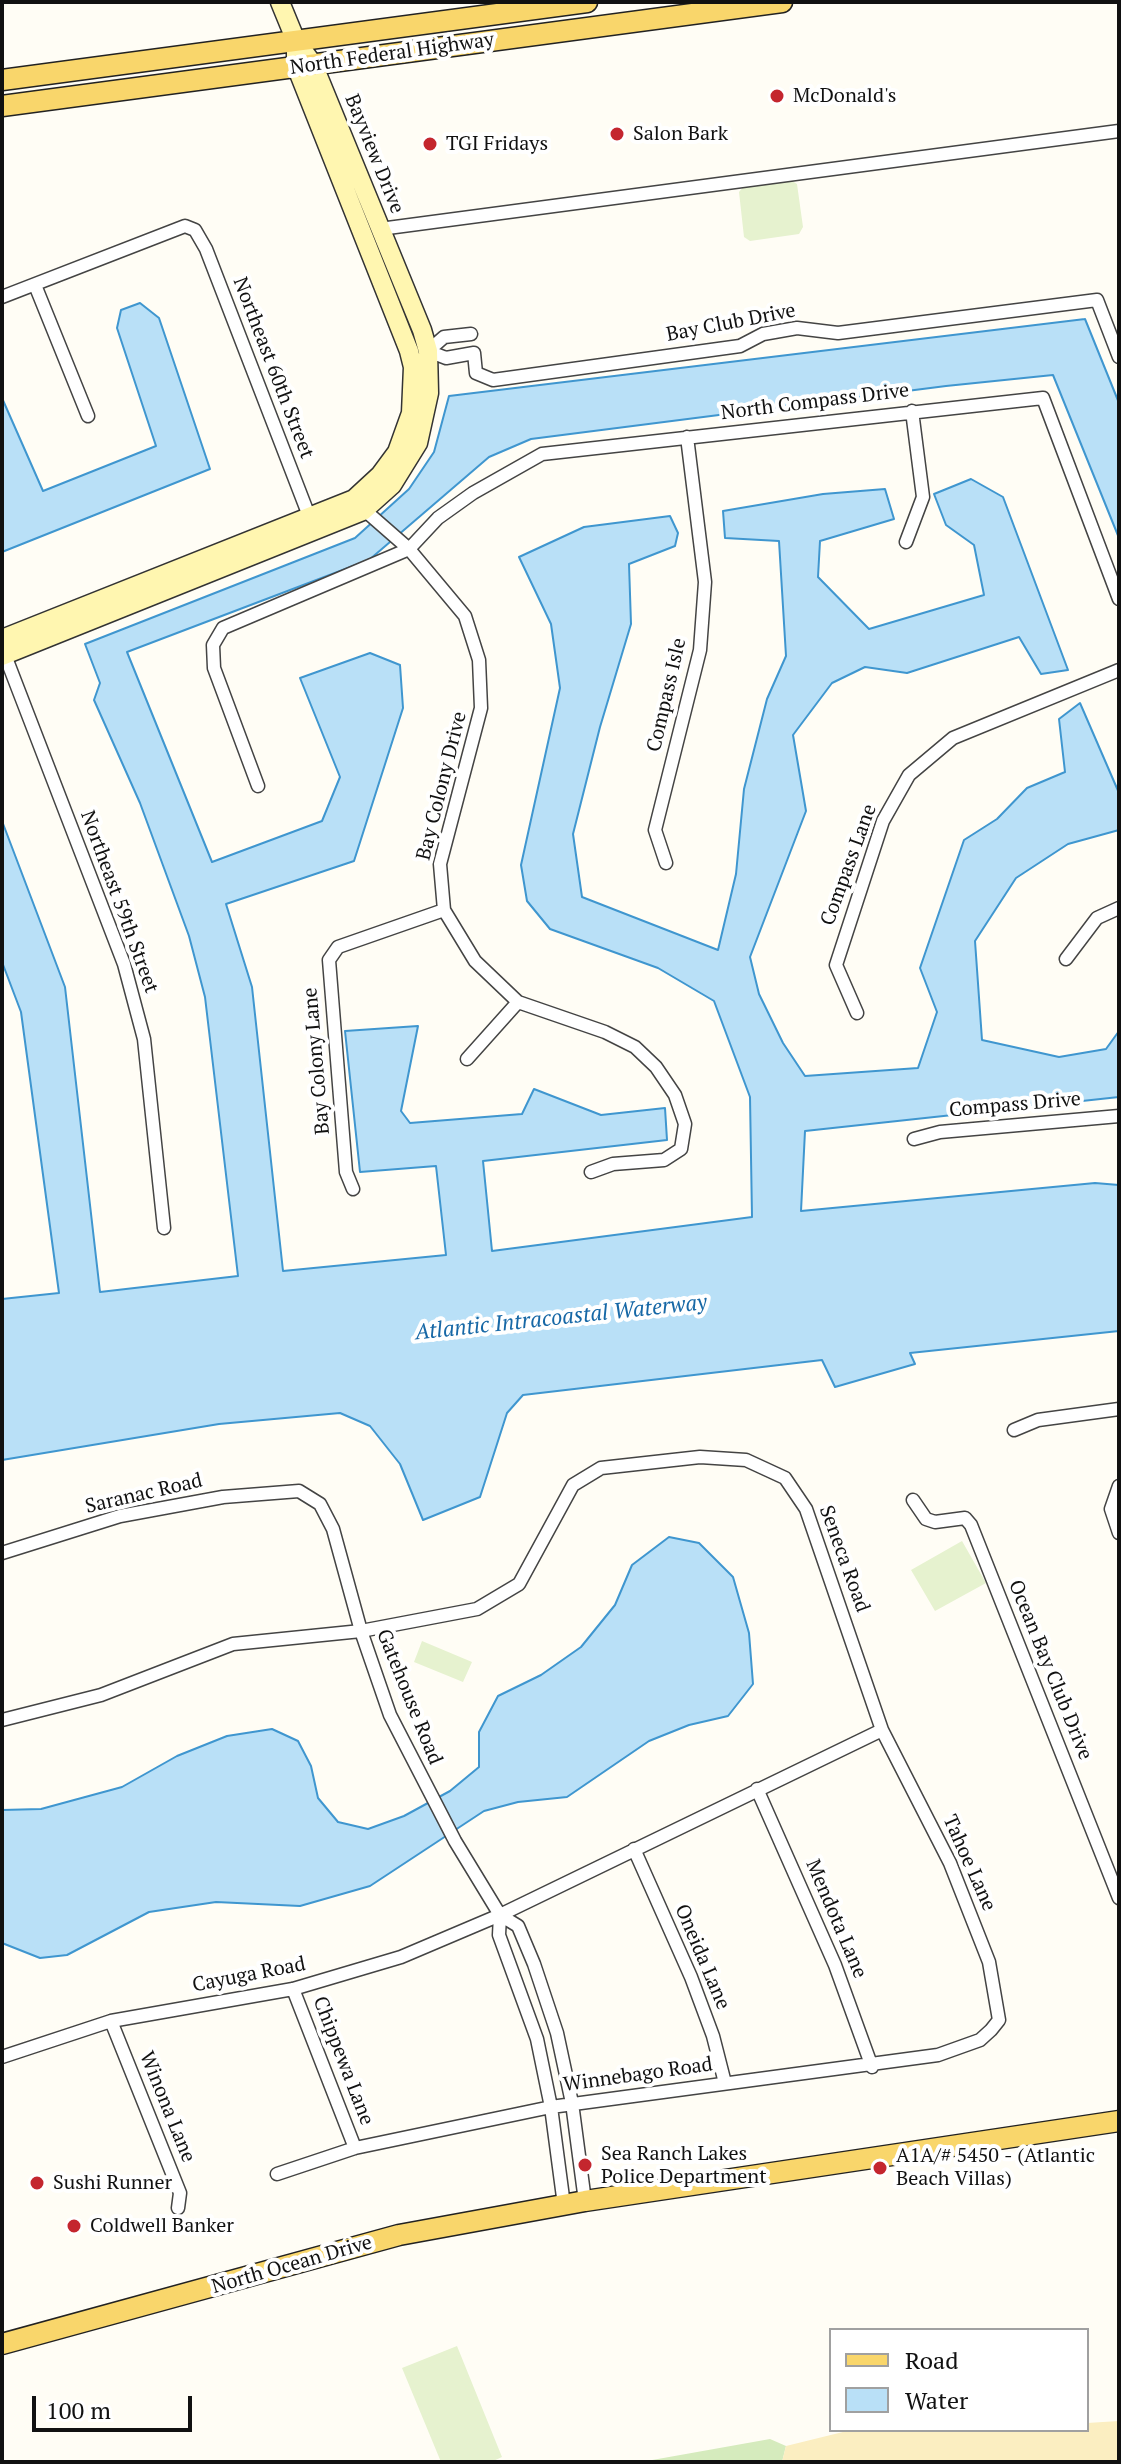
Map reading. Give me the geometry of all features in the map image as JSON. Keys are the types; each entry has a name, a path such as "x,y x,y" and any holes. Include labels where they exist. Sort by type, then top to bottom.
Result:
{"main road":[{"name":"North Federal Highway","path":"2,106 782,2"},
{"name":"North Federal Highway","path":"2,80 579,3"},
{"path":"545,33 548,18 579,3"},
{"name":"North Ocean Drive","path":"2,2344 399,2235 585,2201 1119,2121"}],"street":[{"name":"Bayview Drive","path":"280,2 419,351"},
{"name":"Bayview Drive","path":"3,649 312,524 363,509 404,437 419,351 380,229 305,65"},
{"path":"380,229 1119,131"},
{"name":"Northeast 60th Street","path":"35,285 185,226 195,230 206,249 312,524"},
{"path":"2,297 35,285 88,416"},
{"name":"Bay Club Drive","path":"419,351 446,358 474,353 476,373 493,380 740,346 763,334 797,328 838,333 1097,300 1119,357"},
{"path":"419,351 444,337 471,334"},
{"name":"North Compass Drive","path":"409,549 449,510 542,454 1043,398 1119,599"},
{"path":"906,542 923,497 912,411"},
{"name":"Compass Isle","path":"666,863 655,830 700,650 705,582 687,437"},
{"name":"Bay Colony Drive","path":"363,509 409,549 465,616 479,660 481,708 440,864 444,910 475,961 518,1002 605,1032 635,1047 656,1067 675,1095 685,1124 681,1149 664,1160 613,1164 591,1172"},
{"path":"258,786 214,668 213,645 223,628 409,549"},
{"name":"Northeast 59th Street","path":"3,649 124,964 144,1039 164,1228"},
{"name":"Compass Lane","path":"857,1013 836,965 883,821 909,775 953,738 1119,670"},
{"path":"1066,959 1097,918 1119,908"},
{"name":"Bay Colony Lane","path":"353,1189 346,1172 329,960 338,947 444,910"},
{"path":"467,1059 518,1002"},
{"name":"Compass Drive","path":"914,1139 940,1132 1119,1116"},
{"path":"1014,1430 1038,1420 1119,1409"},
{"name":"Seneca Road","path":"361,1631 477,1609 519,1584 573,1485 601,1468 700,1457 746,1460 785,1478 806,1509 882,1730"},
{"path":"1119,1486 1111,1509 1119,1533"},
{"name":"Saranac Road","path":"2,1553 120,1516 223,1497 299,1491"},
{"name":"Gatehouse Road","path":"299,1491 320,1504 333,1529 361,1631 390,1715 422,1782 500,1915 518,1926 534,1964 557,2033 572,2103 585,2201"},
{"name":"Ocean Bay Club Drive","path":"913,1500 926,1519 935,1522 965,1518 971,1525 1119,1898"},
{"path":"2,1720 101,1695 233,1644 361,1631"},
{"path":"500,1915 882,1730"},
{"name":"Tahoe Lane","path":"882,1730 950,1863 989,1962 999,2020"},
{"name":"Mendota Lane","path":"757,1789 835,1965 872,2067"},
{"name":"Oneida Lane","path":"634,1849 691,1977 713,2036 725,2083"},
{"name":"Gatehouse Road","path":"500,1915 499,1935 537,2039 551,2107 564,2205"},
{"name":"Cayuga Road","path":"2,2057 111,2021 293,1989 401,1957 500,1915"},
{"name":"Chippewa Lane","path":"293,1989 355,2148"},
{"name":"Winnebago Road","path":"277,2174 355,2148 572,2103 872,2067 938,2055 980,2040 999,2020"},
{"name":"Winona Lane","path":"111,2021 180,2193 178,2208"}],"green space":[{"path":"792,181 797,184 803,227 799,234 750,241 744,237 739,192 744,186"},
{"path":"962,1541 986,1583 935,1611 911,1570"},
{"path":"422,1641 472,1662 463,1682 414,1662"},
{"path":"457,2346 502,2457 491,2462 441,2462 402,2368"},
{"path":"770,2439 786,2446 782,2462 641,2462"}],"sand":[{"path":"1119,2421 1119,2462 782,2462 786,2446 843,2432 1089,2432 1089,2423"}],"water":[{"path":"140,303 159,318 210,469 2,552 2,398 43,491 156,446 117,328 121,310"},
{"name":"Atlantic Intracoastal Waterway","path":"1085,319 1119,403 1119,538 1053,375 946,386 531,439 489,457 369,560 127,652 212,862 322,821 340,777 300,678 370,653 400,665 403,708 354,861 226,904 252,987 283,1271 446,1255 436,1166 360,1172 345,1031 418,1026 401,1111 410,1123 522,1114 534,1089 601,1115 665,1108 667,1140 483,1161 492,1251 752,1217 750,1097 714,1001 658,968 550,929 527,901 521,865 560,688 551,624 519,557 584,527 670,516 678,533 675,546 629,564 631,624 600,727 573,834 582,897 718,950 736,874 744,789 767,699 786,656 779,541 725,538 723,511 823,494 885,489 894,519 820,541 818,577 869,629 984,595 974,545 946,525 934,494 971,479 1003,497 1068,670 1041,674 1019,637 907,673 865,667 832,683 793,735 806,811 750,957 759,994 783,1043 805,1076 918,1068 937,1012 920,968 964,840 997,819 1027,788 1065,772 1059,719 1080,703 1119,793 1119,830 1068,844 1016,878 975,941 982,1040 1059,1057 1106,1049 1119,1031 1119,1097 805,1131 801,1211 1095,1183 1119,1185 1119,1331 910,1353 915,1364 835,1387 822,1360 523,1395 507,1413 480,1497 423,1520 400,1464 370,1426 340,1413 219,1424 2,1460 2,1299 59,1293 21,1012 2,962 2,821 65,987 100,1292 238,1276 205,997 189,936 140,803 94,700 100,683 85,644 355,538 409,489 434,452 449,396"},
{"path":"669,1537 699,1543 733,1577 749,1633 753,1684 728,1716 689,1725 649,1741 567,1797 518,1802 484,1811 370,1886 300,1906 216,1902 149,1912 67,1955 40,1958 2,1943 2,1810 41,1809 122,1787 177,1756 227,1736 272,1729 298,1741 311,1766 318,1798 338,1822 368,1829 404,1816 450,1791 479,1767 479,1732 498,1696 541,1675 581,1647 615,1605 632,1565"}],"place":[{"name":"McDonald's","path":"777,96"},
{"name":"Salon Bark","path":"617,134"},
{"name":"TGI Fridays","path":"430,144"},
{"name":"Sea Ranch Lakes Police Department","path":"585,2165"},
{"name":"A1A/# 5450 - (Atlantic Beach Villas)","path":"880,2168"},
{"name":"Sushi Runner","path":"37,2183"},
{"name":"Coldwell Banker","path":"74,2226"}]}
